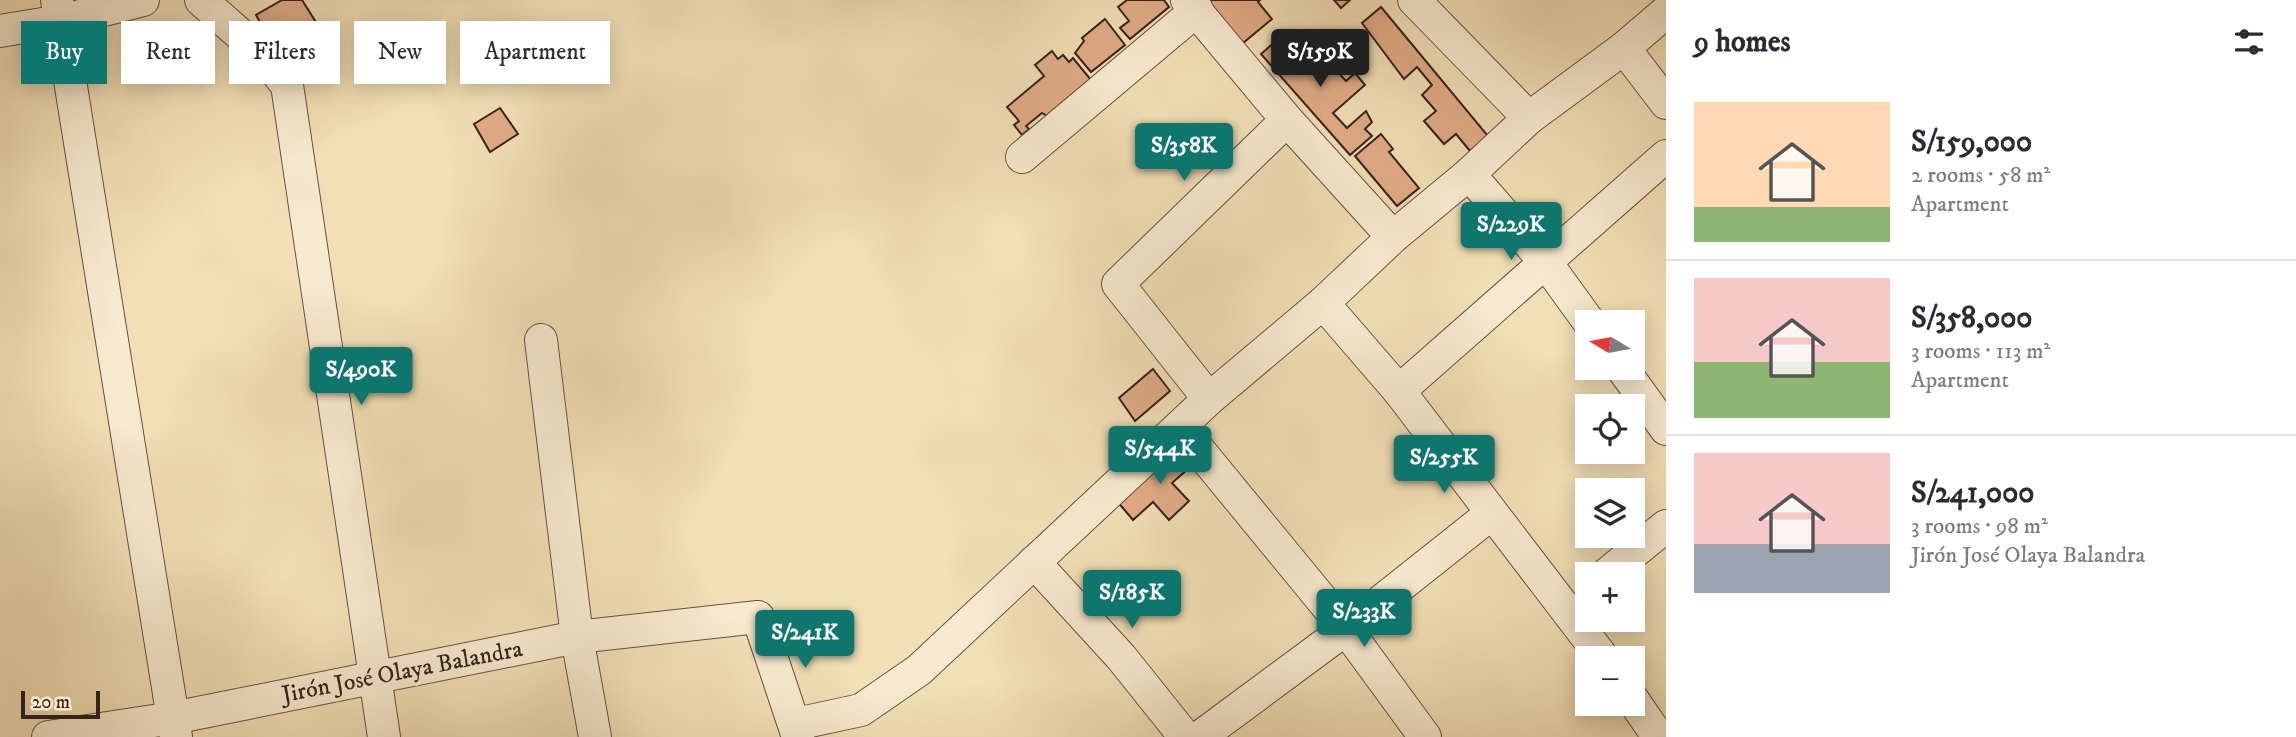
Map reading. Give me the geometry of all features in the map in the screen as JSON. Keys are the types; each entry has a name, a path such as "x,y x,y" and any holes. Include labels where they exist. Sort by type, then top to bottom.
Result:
{"street":[{"path":"0,31 59,11 143,0"},
{"path":"201,0 260,51 287,85 384,737"},
{"path":"1414,0 1529,118"},
{"path":"1022,157 1192,5 1287,120 1393,237"},
{"path":"59,11 174,727"},
{"path":"797,731 861,710 919,670 1209,399 1323,303 1393,237 1469,174 1529,118 1624,48 1666,12"},
{"path":"1624,48 1666,103"},
{"path":"1209,399 1118,284 1287,120"},
{"path":"1399,391 1547,264 1666,156"},
{"path":"1469,174 1547,264 1580,310"},
{"path":"1323,303 1399,391 1491,514 1575,597"},
{"path":"541,340 577,637 595,737"},
{"path":"1631,380 1666,429"},
{"path":"1180,428 1346,629 1425,737"},
{"path":"1200,737 1346,629 1491,514"},
{"path":"1622,562 1666,526"},
{"path":"1034,562 1121,657 1185,737"},
{"name":"Jirón José Olaya Balandra","path":"48,737 174,727 374,676 577,637 758,617 797,731"},
{"path":"1644,716 1655,732"}],"building":[{"path":"282,0 302,0 315,21 259,21 256,15"},
{"path":"1127,0 1164,0 1169,7 1130,39 1120,28 1129,21 1118,7"},
{"path":"1207,0 1260,0 1258,2 1272,19 1243,43"},
{"path":"1334,0 1350,0 1341,8"},
{"path":"1381,7 1488,136 1470,151 1456,134 1444,144 1424,121 1436,111 1422,95 1432,85 1417,67 1404,79 1362,23"},
{"path":"1105,19 1125,45 1091,72 1075,53 1084,41 1082,38"},
{"path":"1284,34 1302,50 1306,46 1311,51 1316,47 1346,81 1355,73 1365,85 1333,113 1347,128 1366,111 1372,122 1365,129 1372,136 1350,155 1261,54"},
{"path":"1052,51 1058,59 1063,55 1069,62 1073,58 1091,80 1049,117 1042,113 1026,126 1029,129 1022,135 1014,125 1019,121 1007,107 1044,76 1035,65"},
{"path":"500,108 518,134 490,152 474,124"},
{"path":"1381,134 1393,149 1389,152 1419,188 1397,206 1355,156"},
{"path":"1153,369 1170,391 1135,421 1119,398"},
{"path":"1180,443 1197,461 1172,483 1189,501 1169,520 1153,502 1133,520 1117,501"}]}
